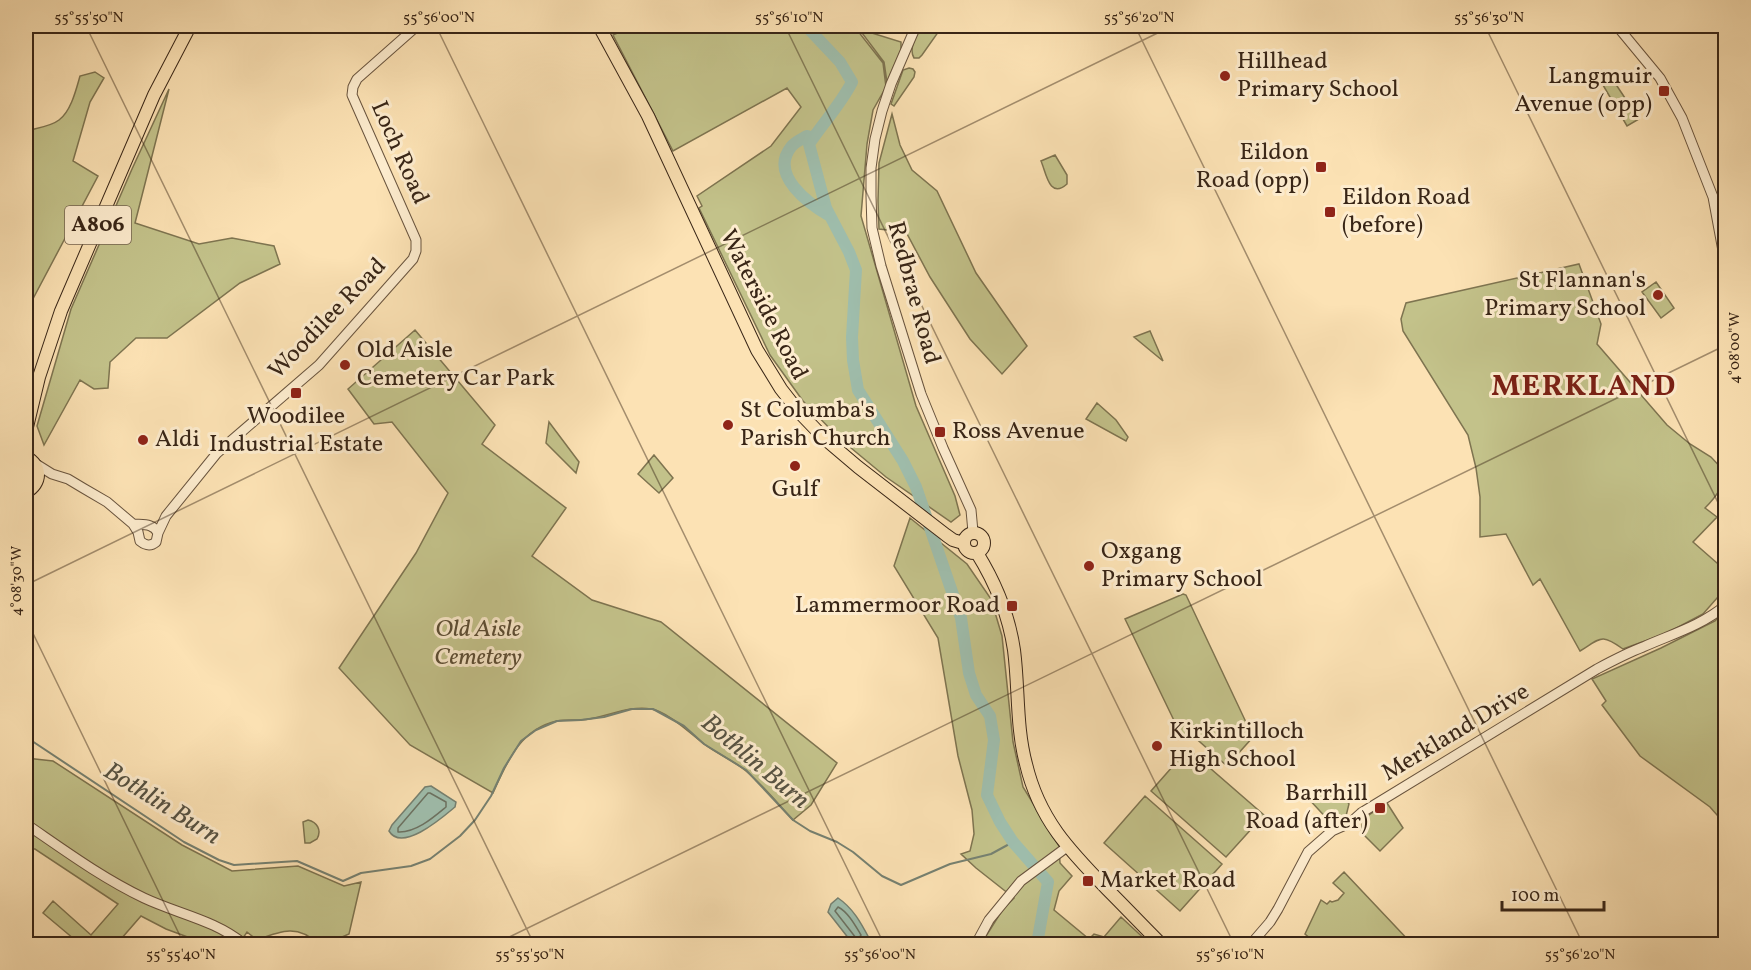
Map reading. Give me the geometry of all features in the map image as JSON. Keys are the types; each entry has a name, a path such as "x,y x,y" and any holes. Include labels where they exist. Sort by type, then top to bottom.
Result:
{"main road":[{"name":"A806","path":"26,431 39,377 61,312 154,95 190,26"},
{"name":"Waterside Road","path":"599,26 648,116 758,350 776,381 799,412 825,439 946,535 963,543"},
{"path":"26,492 34,487 39,472 29,457"},
{"path":"973,532 980,535 984,542 977,553 968,551 963,543 965,537 973,532"},
{"path":"977,553 1002,603 1010,629 1026,765 1042,808 1067,847 1161,945"}],"street":[{"name":"Loch Road","path":"416,251 416,240 352,95 357,79 417,26"},
{"name":"Redbrae Road","path":"916,26 891,84 875,139 870,196 872,228 881,266 921,393 971,510 973,532"},
{"path":"1617,26 1660,78 1682,118 1713,197 1725,267"},
{"name":"Woodilee Road","path":"158,533 166,516 217,453 319,365 413,259 416,251"},
{"path":"29,457 52,474 68,480 107,502 142,526 156,528 158,533 156,542 144,545 140,541 142,526"},
{"path":"37,482 52,474"},
{"name":"Woodilee Road","path":"142,526 166,516"},
{"name":"Merkland Drive","path":"1251,945 1278,909 1308,852 1332,831 1350,823 1361,813 1597,669 1694,626 1725,605"},
{"path":"26,824 112,881 146,899 215,925 233,935 244,945"},
{"path":"976,945 989,920 1021,881 1067,847"}],"green space":[{"path":"632,26 854,26 883,63 886,87 873,110 867,144 861,216 916,406 955,496 960,515 951,522 886,477 839,438 803,401 770,355 699,208 702,206 697,196 771,146 801,107 787,88 673,151 613,35"},
{"path":"922,26 941,26 922,55 914,58 913,46"},
{"path":"859,29 901,42 901,50 887,82 884,62"},
{"path":"909,68 915,72 914,77 894,106 891,104 903,70"},
{"path":"95,72 104,78 90,102 73,161 98,176 26,312 26,131 47,126 59,120 70,106 80,76"},
{"path":"1609,74 1639,119 1627,126 1600,80"},
{"path":"169,89 135,223 199,244 232,238 274,246 280,264 240,283 167,338 136,338 110,362 108,388 94,389 80,380 44,445 37,426 71,309"},
{"path":"892,114 900,145 912,170 937,191 976,273 1027,346 1002,374 970,339 930,277 906,232 879,229 879,163"},
{"path":"1055,155 1067,175 1067,184 1056,189 1049,183 1041,161"},
{"path":"1579,264 1601,324 1597,344 1667,425 1690,444 1711,457 1725,472 1716,496 1705,508 1717,517 1693,542 1725,570 1725,589 1703,614 1667,633 1623,649 1610,641 1601,639 1580,651 1540,579 1533,585 1506,534 1480,537 1480,497 1468,435 1403,331 1401,319 1406,303"},
{"path":"1656,282 1674,308 1661,318 1642,292"},
{"name":"Old Aisle Cemetery","path":"415,330 495,425 482,444 566,508 532,556 592,600 661,622 837,763 811,805 793,820 741,767 709,748 664,714 643,708 589,719 557,721 533,731 516,748 493,793 410,745 339,668 416,553 448,493 392,422 374,424 348,389"},
{"path":"1150,331 1163,361 1134,337"},
{"path":"1097,403 1116,420 1128,437 1126,441 1086,419"},
{"path":"549,422 579,462 576,473 546,443"},
{"path":"654,455 673,478 659,493 638,474"},
{"path":"910,518 967,564 991,599 1002,636 1013,742 1023,787 1059,846 1060,863 1072,876 1059,891 1054,910 1089,939 1094,934 1104,937 1121,917 1150,944 981,944 1003,909 1014,898 961,854 970,851 974,834 972,810 958,756 938,638 894,566"},
{"path":"1183,594 1186,595 1253,737 1227,766 1192,735 1187,738 1181,735 1125,619"},
{"path":"1725,610 1725,824 1710,807 1640,756 1602,705 1606,701 1592,679 1715,621"},
{"path":"1188,749 1264,815 1226,857 1151,791"},
{"path":"26,758 53,761 182,845 232,871 298,866 344,886 361,882 349,934 326,944 318,944 311,938 296,932 282,932 257,940 247,932 239,944 204,944 141,916 121,939 127,944 80,944 43,913 53,901 91,935 118,904 35,849 26,849"},
{"path":"1342,793 1349,804 1346,816 1332,824 1305,795"},
{"path":"1145,796 1222,864 1180,911 1104,843"},
{"path":"1387,803 1403,828 1380,851 1361,832 1363,819"},
{"path":"308,820 316,825 319,833 317,839 305,843 303,822"},
{"path":"1344,872 1412,944 1317,944 1305,934 1321,900 1327,904 1338,900 1344,893 1333,883"}],"water":[{"path":"431,786 456,802 455,807 412,836 395,837 389,831 392,825 425,787"},
{"path":"838,898 860,921 869,938 867,944 853,944 828,912 831,904"}],"waterway":[{"path":"806,26 840,62 852,82 809,144 826,208 856,270 852,337 858,390 903,461 916,487 961,618 969,673 976,695 990,716 994,740 987,795 1013,842 1048,882 1037,944"},
{"path":"813,138 807,136 791,147 785,158 785,168 794,188 830,216"},
{"name":"Bothlin Burn","path":"26,737 184,842 219,860 234,865 297,861 343,881 361,873 411,866 430,859 460,836 475,820 491,796 504,768 521,741 536,730 557,721 604,717 632,709 653,709 684,726 704,744 746,770 793,820 810,831 837,842 882,876 901,885 950,864 991,854 1013,842"}],"place":[{"name":"Hillhead Primary School","path":"1225,76"},
{"name":"Langmuir Avenue (opp)","path":"1664,91"},
{"name":"Eildon Road (opp)","path":"1321,167"},
{"name":"Eildon Road (before)","path":"1330,212"},
{"name":"St Flannan's Primary School","path":"1658,295"},
{"name":"Old Aisle Cemetery Car Park","path":"345,365"},
{"name":"Woodilee Industrial Estate","path":"296,393"},
{"name":"St Columba's Parish Church","path":"728,425"},
{"name":"Ross Avenue","path":"940,432"},
{"name":"Aldi","path":"143,440"},
{"name":"Gulf","path":"795,466"},
{"name":"Oxgang Primary School","path":"1089,566"},
{"name":"Lammermoor Road","path":"1012,606"},
{"name":"Kirkintilloch High School","path":"1157,746"},
{"name":"Barrhill Road (after)","path":"1380,808"},
{"name":"Market Road","path":"1088,881"}],"district":[{"name":"MERKLAND","path":"1584,387"}]}
